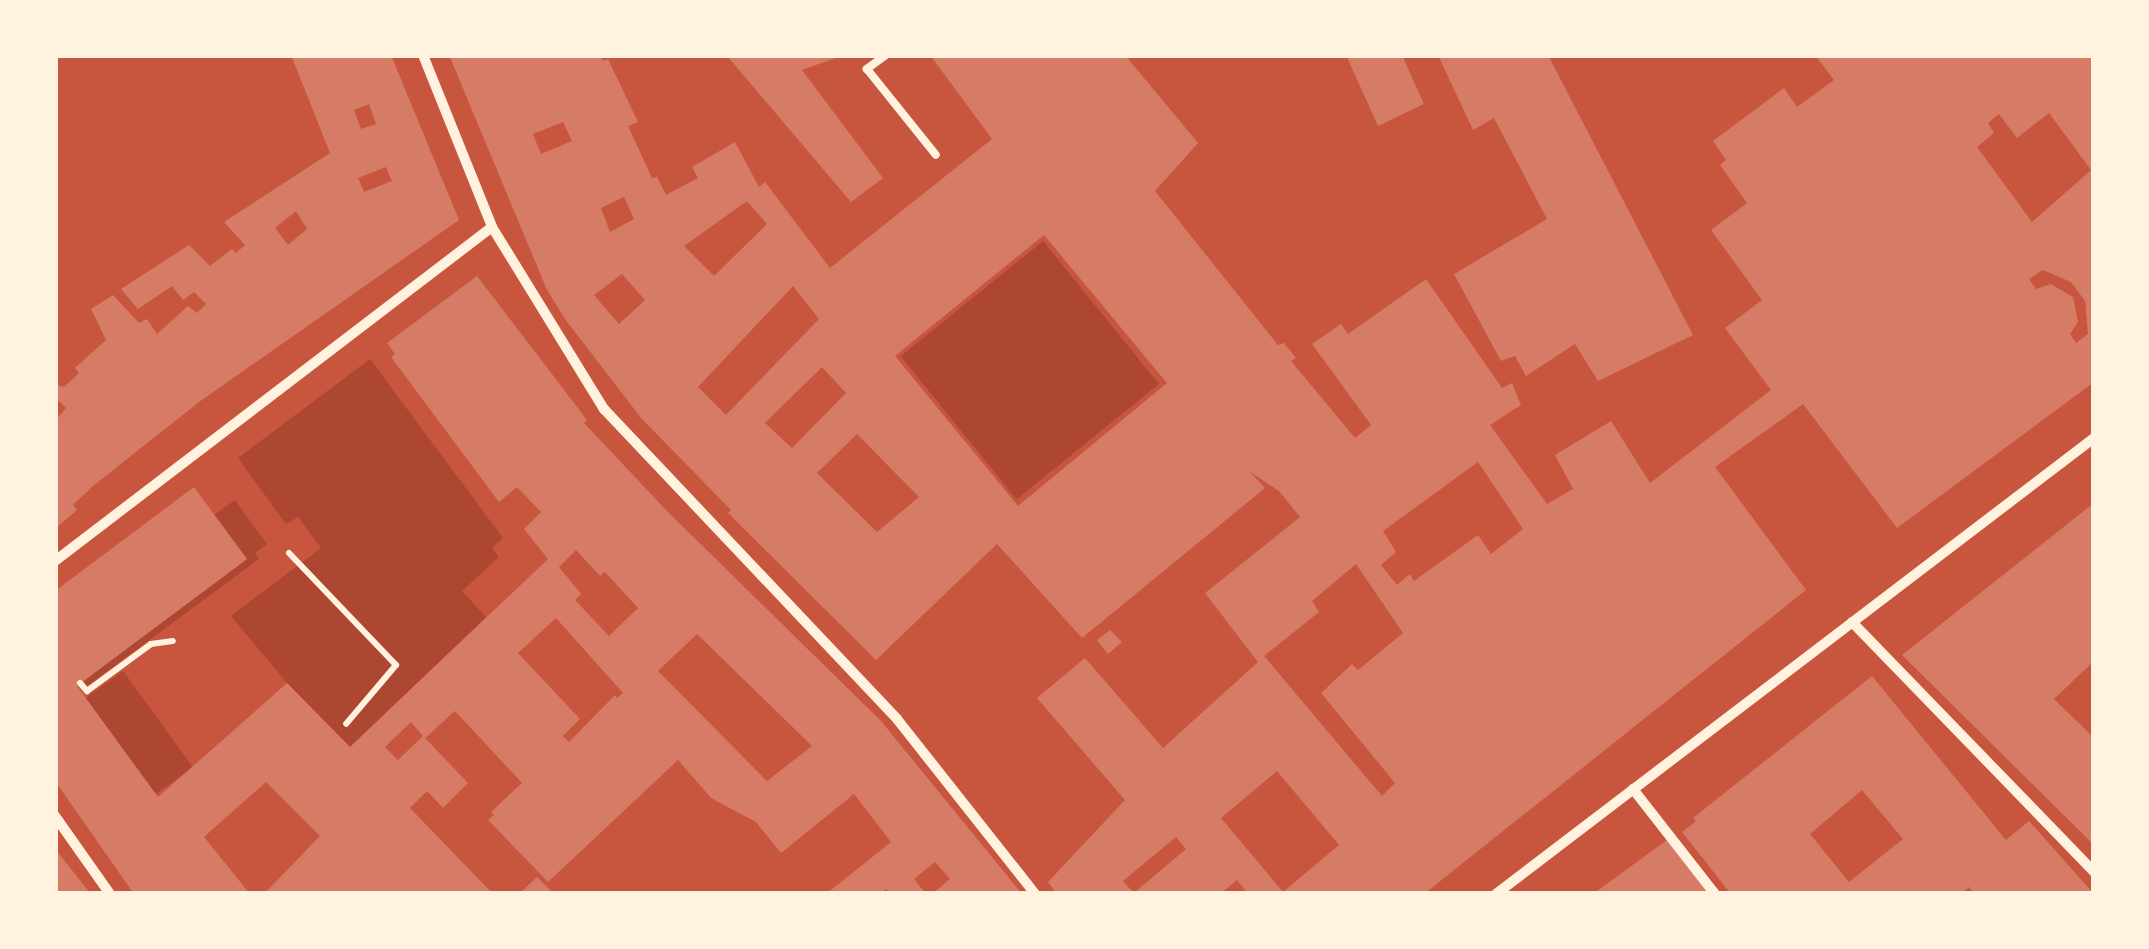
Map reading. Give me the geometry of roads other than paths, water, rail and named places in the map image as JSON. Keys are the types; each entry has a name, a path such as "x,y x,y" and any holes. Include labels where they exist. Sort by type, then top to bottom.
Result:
{"street":[{"path":"423,55 492,227 604,410 897,719 1034,894"},
{"path":"55,561 492,227"},
{"path":"1496,894 2094,438"},
{"path":"1852,622 2094,872"},
{"path":"1633,789 1715,894"},
{"path":"55,816 110,894"}],"lane":[{"path":"886,55 867,69 936,155"}]}
